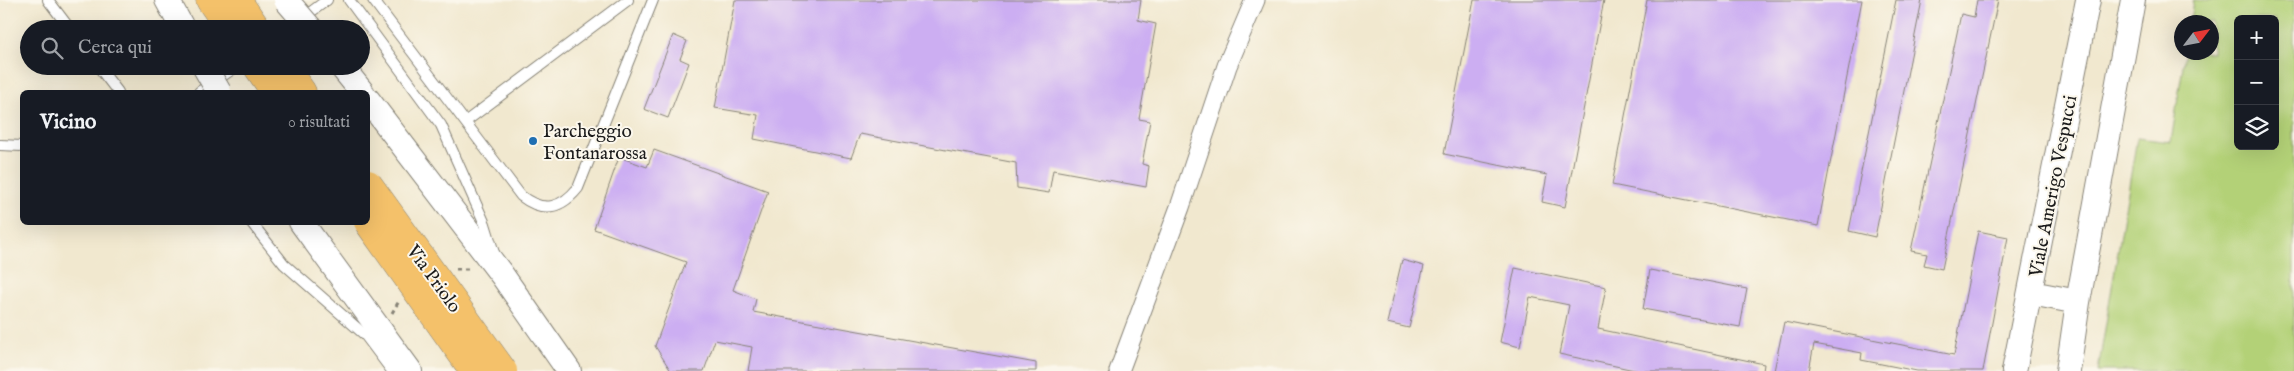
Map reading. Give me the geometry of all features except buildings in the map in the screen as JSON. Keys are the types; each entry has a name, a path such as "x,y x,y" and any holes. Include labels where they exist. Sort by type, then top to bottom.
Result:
{"main road":[{"path":"210,0 224,20"},
{"path":"237,0 251,20"},
{"path":"263,75 274,90"},
{"path":"290,75 301,90"},
{"name":"Via Priolo","path":"370,187 503,371"},
{"name":"Via Priolo","path":"370,225 474,371"}],"street":[{"path":"167,0 178,20"},
{"path":"286,0 303,20"},
{"path":"1119,371 1180,207 1227,66 1255,0"},
{"name":"Viale Amerigo Vespucci","path":"2014,371 2088,0"},
{"path":"2068,371 2078,302 2134,0"},
{"path":"209,75 218,90"},
{"path":"348,75 360,90"},
{"path":"370,103 502,275 570,371"},
{"path":"303,225 410,371"},
{"path":"2031,293 2078,302"}],"lane":[{"path":"48,0 63,20"},
{"path":"218,0 232,20"},
{"path":"348,0 363,20"},
{"path":"373,0 521,196 532,204 544,207 557,205 570,199 578,188 653,0"},
{"path":"465,122 628,0"},
{"path":"299,20 321,2"},
{"path":"370,30 441,125 485,224 502,275"},
{"path":"105,75 116,90"},
{"path":"202,90 224,75"},
{"path":"0,145 20,146"},
{"path":"253,225 284,264 365,335 392,371"}],"green space":[{"path":"2193,0 2294,0 2294,371 2098,371 2137,138 2171,142 2184,60 2219,60 2219,15 2191,15"}],"place":[{"name":"Parcheggio Fontanarossa","path":"533,141"}]}
